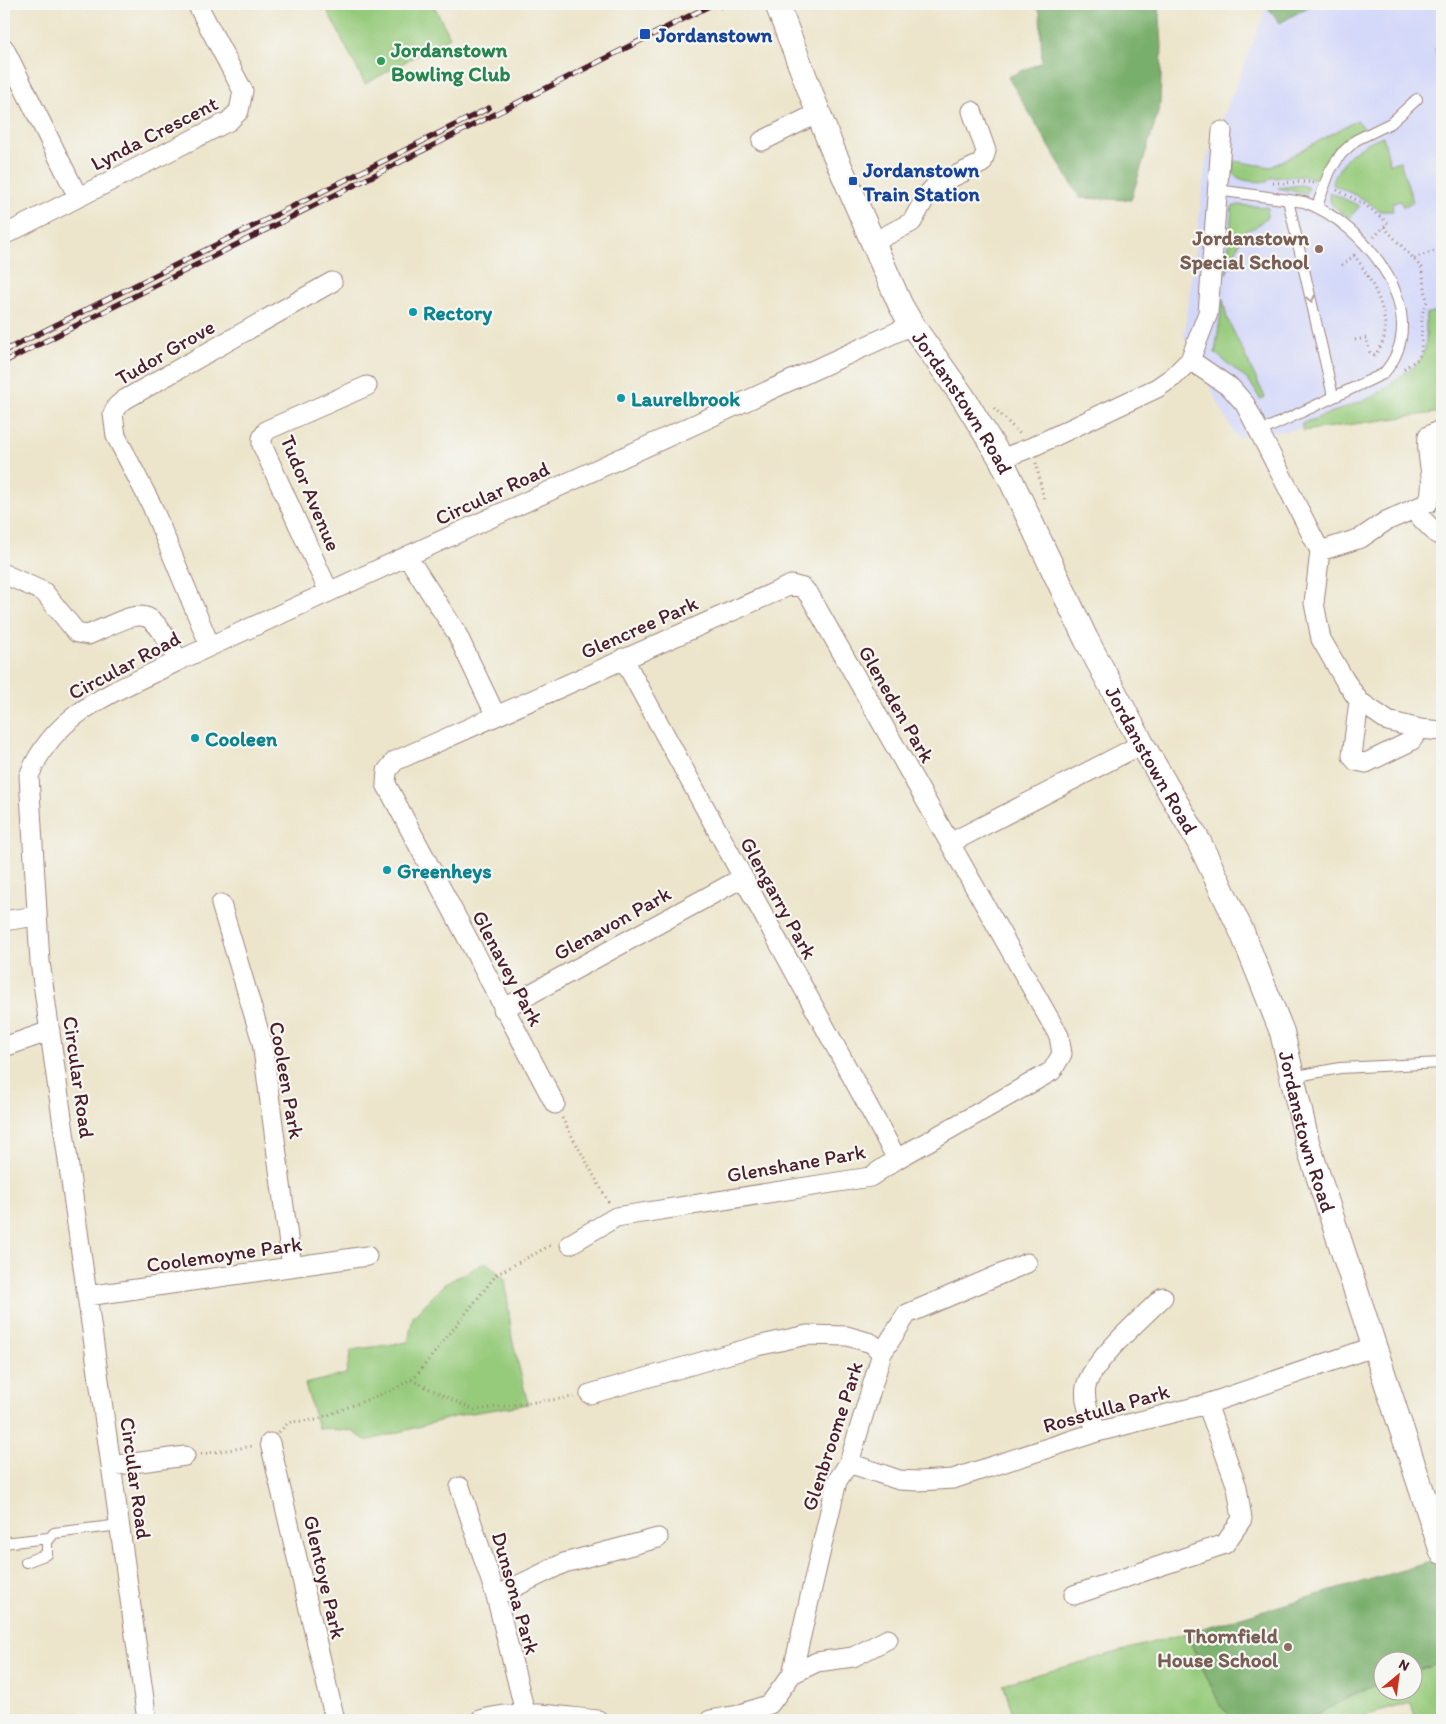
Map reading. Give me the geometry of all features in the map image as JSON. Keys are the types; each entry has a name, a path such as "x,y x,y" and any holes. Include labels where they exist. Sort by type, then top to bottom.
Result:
{"street":[{"name":"Lynda Crescent","path":"8,234 229,121 240,111 243,91 197,4"},
{"name":"Jordanstown Road","path":"776,4 818,113 872,243 912,325 963,396 1002,459 1086,639 1142,744 1199,842 1242,932 1282,1032 1307,1142 1442,1552"},
{"path":"4,48 78,198"},
{"path":"872,243 912,222 927,195 936,185 982,164 986,152 972,111"},
{"path":"762,141 818,113"},
{"path":"1002,459 1032,447 1157,388 1173,377 1190,360 1208,313 1222,131"},
{"name":"Tudor Grove","path":"210,646 152,506 116,436 113,414 117,406 124,400 332,282"},
{"name":"Circular Road","path":"148,1720 50,1031 36,916 29,776 37,756 49,739 79,710 178,661 912,325"},
{"path":"1190,360 1232,388 1245,404 1320,551 1314,603 1321,639 1359,701 1388,721 1420,729 1442,731"},
{"name":"Tudor Avenue","path":"329,592 262,445 262,438 267,430 367,386"},
{"path":"1320,551 1361,538 1386,521 1428,503 1433,490 1427,446 1428,436 1442,429"},
{"path":"1413,510 1437,534 1442,536"},
{"path":"407,556 456,632 496,716"},
{"path":"4,574 44,592 77,633 82,636 135,615 148,617 160,626 178,661"},
{"name":"Glencree Park","path":"387,771 395,761 623,658 790,585 803,588"},
{"name":"Gleneden Park","path":"803,588 810,596 1060,1036 1062,1054"},
{"name":"Glengarry Park","path":"623,658 897,1159"},
{"path":"1359,701 1352,756 1356,761 1366,763 1375,759 1410,741 1420,729"},
{"path":"950,843 1142,744"},
{"name":"Glenavey Park","path":"387,771 386,784 555,1104"},
{"name":"Glenavon Park","path":"504,1009 742,878"},
{"name":"Cooleen Park","path":"221,904 262,1042 292,1267"},
{"path":"4,922 36,916"},
{"path":"4,1047 50,1031"},
{"name":"Glenshane Park","path":"570,1244 616,1217 870,1177 897,1159 1052,1071 1062,1054"},
{"name":"Coolemoyne Park","path":"87,1296 367,1256"},
{"path":"882,1354 907,1314 1027,1263"},
{"path":"1097,1432 1088,1406 1086,1387 1100,1362 1162,1297"},
{"name":"Glenbroome Park","path":"590,1394 757,1346 807,1335 847,1336 871,1343 882,1354 849,1463 838,1481 792,1674 770,1704 738,1715 710,1720"},
{"name":"Rosstulla Park","path":"849,1463 899,1480 918,1482 953,1479 1097,1432 1207,1404 1373,1347"},
{"path":"1074,1595 1225,1544 1242,1519 1238,1487 1207,1404"},
{"name":"Glentoye Park","path":"270,1443 335,1720"},
{"path":"111,1466 185,1456"},
{"name":"Dunsona Park","path":"460,1487 496,1596 525,1712"},
{"path":"496,1596 564,1563 658,1538"},
{"path":"792,1674 816,1662 853,1657 888,1639"},
{"path":"480,1720 498,1715 525,1712 598,1720"}],"lane":[{"path":"1317,206 1330,171 1341,154 1356,140 1391,123 1417,99"},
{"path":"1217,190 1317,206 1367,244 1387,274 1400,306 1400,346 1390,366 1383,374 1259,432"},
{"path":"1288,200 1333,396"},
{"path":"1291,1077 1340,1068 1442,1063"},
{"path":"4,1543 48,1538 54,1533 120,1525"},
{"path":"26,1562 47,1554 48,1538"}],"path":[{"path":"720,8 730,4"},
{"path":"1384,227 1422,268 1427,301 1422,314 1421,354 1418,360 1400,373"},
{"path":"1414,258 1440,249"},
{"path":"1351,251 1366,272 1381,309 1385,327 1384,338 1375,356"},
{"path":"1356,340 1366,338 1370,352 1390,366"},
{"path":"555,1104 616,1217"},
{"path":"185,1456 270,1443 289,1422 315,1420 392,1390 410,1380 497,1274 563,1239 570,1244"},
{"path":"410,1380 474,1410 590,1394"}],"shaded area":[{"name":"Jordanstown Special School","path":"1268,4 1442,4 1442,412 1236,437 1184,337 1206,161"}],"green space":[{"name":"Jordanstown Bowling Club","path":"324,4 433,4 450,37 365,84"},
{"path":"1031,4 1159,4 1162,45 1160,106 1131,200 1080,198 1008,77 1042,62 1040,12"},
{"path":"1265,4 1313,4 1280,23"},
{"path":"1442,46 1442,73 1435,49"},
{"path":"1357,120 1364,128 1334,148 1318,179 1303,176 1270,178 1267,182 1244,180 1233,173 1234,161 1271,167"},
{"path":"1383,136 1390,164 1400,161 1413,202 1403,207 1400,201 1392,203 1393,211 1380,211 1365,200 1332,184 1340,167 1352,154 1359,148"},
{"path":"1301,185 1309,188 1306,194 1278,188"},
{"path":"1329,192 1360,206 1349,218 1331,204"},
{"path":"1238,205 1268,207 1267,217 1254,228 1245,230 1226,274 1232,207"},
{"path":"1223,299 1227,318 1265,397 1260,399 1250,382 1215,353"},
{"path":"1442,310 1442,412 1303,431 1301,424 1375,396 1417,364 1424,353 1426,314"},
{"path":"486,1262 505,1279 512,1338 528,1404 465,1414 367,1441 352,1431 318,1428 305,1384 346,1374 351,1350 408,1342 413,1317 443,1285"},
{"path":"1434,1561 1442,1582 1442,1663 1424,1668 1424,1652 1374,1652 1374,1685 1357,1692 1323,1712 1303,1720 1236,1720 1221,1707 1186,1633"},
{"path":"1186,1633 1221,1707 1236,1720 1015,1720 1003,1684"},
{"path":"1442,1663 1442,1720 1424,1720 1423,1718 1416,1720 1411,1703 1349,1720 1303,1720 1374,1685 1374,1702 1424,1702 1424,1668"}],"railway":[{"path":"4,362 713,4"},
{"path":"4,351 489,108"}],"place":[{"name":"Jordanstown","path":"645,34"},
{"name":"Jordanstown Bowling Club","path":"381,61"},
{"name":"Jordanstown Train Station","path":"853,181"},
{"name":"Jordanstown Special School","path":"1319,249"},
{"name":"Rectory","path":"413,312"},
{"name":"Laurelbrook","path":"621,398"},
{"name":"Cooleen","path":"195,738"},
{"name":"Greenheys","path":"387,870"},
{"name":"Thornfield House School","path":"1288,1647"}]}
